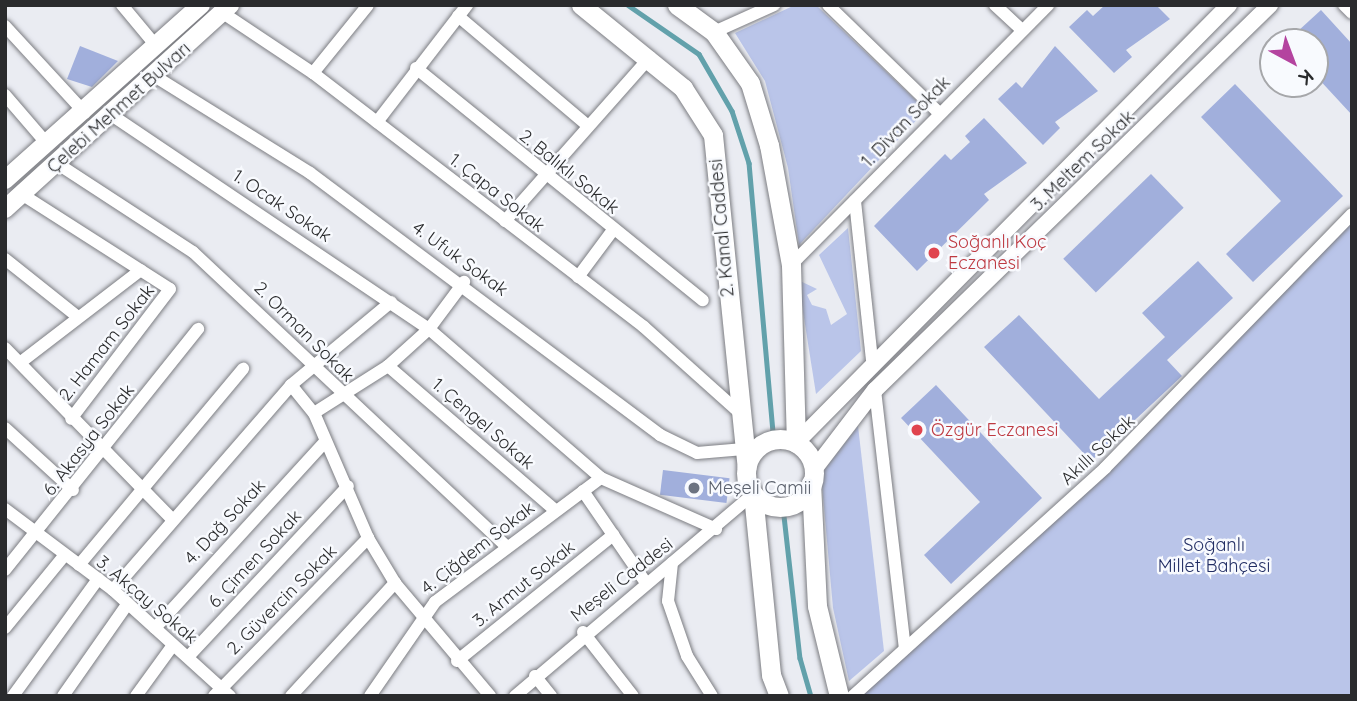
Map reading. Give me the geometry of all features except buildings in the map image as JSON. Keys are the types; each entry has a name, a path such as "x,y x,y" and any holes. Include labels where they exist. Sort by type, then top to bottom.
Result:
{"main road":[{"name":"Çelebi Mehmet Bulvarı","path":"5,180 85,113 201,5"},
{"name":"2. Kanal Caddesi","path":"581,5 650,57 700,107 713,135 745,458"},
{"path":"677,5 714,32 750,83 769,145 791,265 796,443 812,477 817,606 839,696"},
{"name":"Çelebi Mehmet Bulvarı","path":"5,209 113,116 227,9"},
{"path":"779,696 771,675 753,494 745,458 761,445 796,443"},
{"path":"753,494 783,506 802,498 812,477"}],"street":[{"path":"122,5 157,47"},
{"path":"313,73 368,5"},
{"path":"377,122 467,5"},
{"path":"714,32 774,5"},
{"path":"828,5 938,112"},
{"path":"995,5 1022,30"},
{"name":"1. Divan Sokak","path":"791,265 938,112 1048,5"},
{"name":"3. Meltem Sokak","path":"796,443 872,360 1229,5"},
{"name":"3. Meltem Sokak","path":"812,477 876,390 1270,5"},
{"path":"1345,5 1352,13"},
{"name":"1. Çapa Sokak","path":"227,9 578,277 740,413"},
{"path":"458,16 589,126"},
{"path":"5,26 85,113"},
{"path":"505,220 650,57"},
{"name":"2. Balıklı Sokak","path":"416,68 544,176 703,300"},
{"name":"4. Ufuk Sokak","path":"156,77 310,173 464,282 660,435 697,453 745,458"},
{"path":"5,95 48,145"},
{"name":"1. Ocak Sokak","path":"113,116 429,329 601,478 716,529"},
{"name":"2. Orman Sokak","path":"58,164 193,252 507,547"},
{"path":"20,362 141,270 23,195"},
{"path":"855,201 872,360"},
{"name":"Akıllı Sokak","path":"853,696 1115,459 1352,214"},
{"path":"578,277 613,230"},
{"path":"5,259 78,317"},
{"name":"2. Hamam Sokak","path":"71,419 170,289 141,270"},
{"path":"314,413 388,366 429,329 464,282"},
{"path":"113,590 291,385 391,302"},
{"name":"6. Akasya Sokak","path":"5,570 37,536 198,329"},
{"path":"5,348 71,419 172,519"},
{"name":"1. Çengel Sokak","path":"388,366 555,510"},
{"path":"79,565 243,369"},
{"path":"291,385 314,413 325,442 348,485 368,538 395,583 457,661 490,696"},
{"path":"876,390 905,648"},
{"path":"5,428 73,490"},
{"name":"4. Dağ Sokak","path":"155,628 325,442"},
{"name":"4. Çiğdem Sokak","path":"370,696 421,618 507,547 601,478"},
{"name":"6. Çimen Sokak","path":"188,657 348,485"},
{"path":"583,491 646,583"},
{"name":"Meşeli Caddesi","path":"515,696 583,632 716,529 753,494"},
{"name":"3. Akçay Sokak","path":"5,509 37,536 113,590 188,657 221,693"},
{"name":"3. Armut Sokak","path":"457,661 613,535"},
{"name":"2. Güvercin Sokak","path":"221,693 368,538"},
{"path":"5,628 64,556"},
{"path":"672,563 668,601 687,656 712,696"},
{"path":"13,696 98,579"},
{"path":"291,696 395,583"},
{"path":"62,696 128,603"},
{"path":"583,632 633,696"},
{"path":"136,696 173,645"},
{"path":"535,677 551,696"}],"green space":[{"path":"795,5 816,5 926,110 799,245 788,168 765,81 735,33"},
{"name":"Soğanlı Millet Bahçesi","path":"1352,219 1352,696 859,696 1072,504"},
{"path":"848,228 861,351 816,394 798,280 817,289 807,295 812,305 826,309 831,325 847,314 819,255"},
{"path":"858,426 884,651 849,681 833,608 821,474"}],"waterway":[{"path":"628,5 699,54 732,111 749,163 773,433"},
{"path":"784,516 800,658 811,696"}],"place":[{"name":"Soğanlı Koç Eczanesi","path":"934,253"},
{"name":"Özgür Eczanesi","path":"917,430"},
{"name":"Meşeli Camii","path":"694,488"}]}
